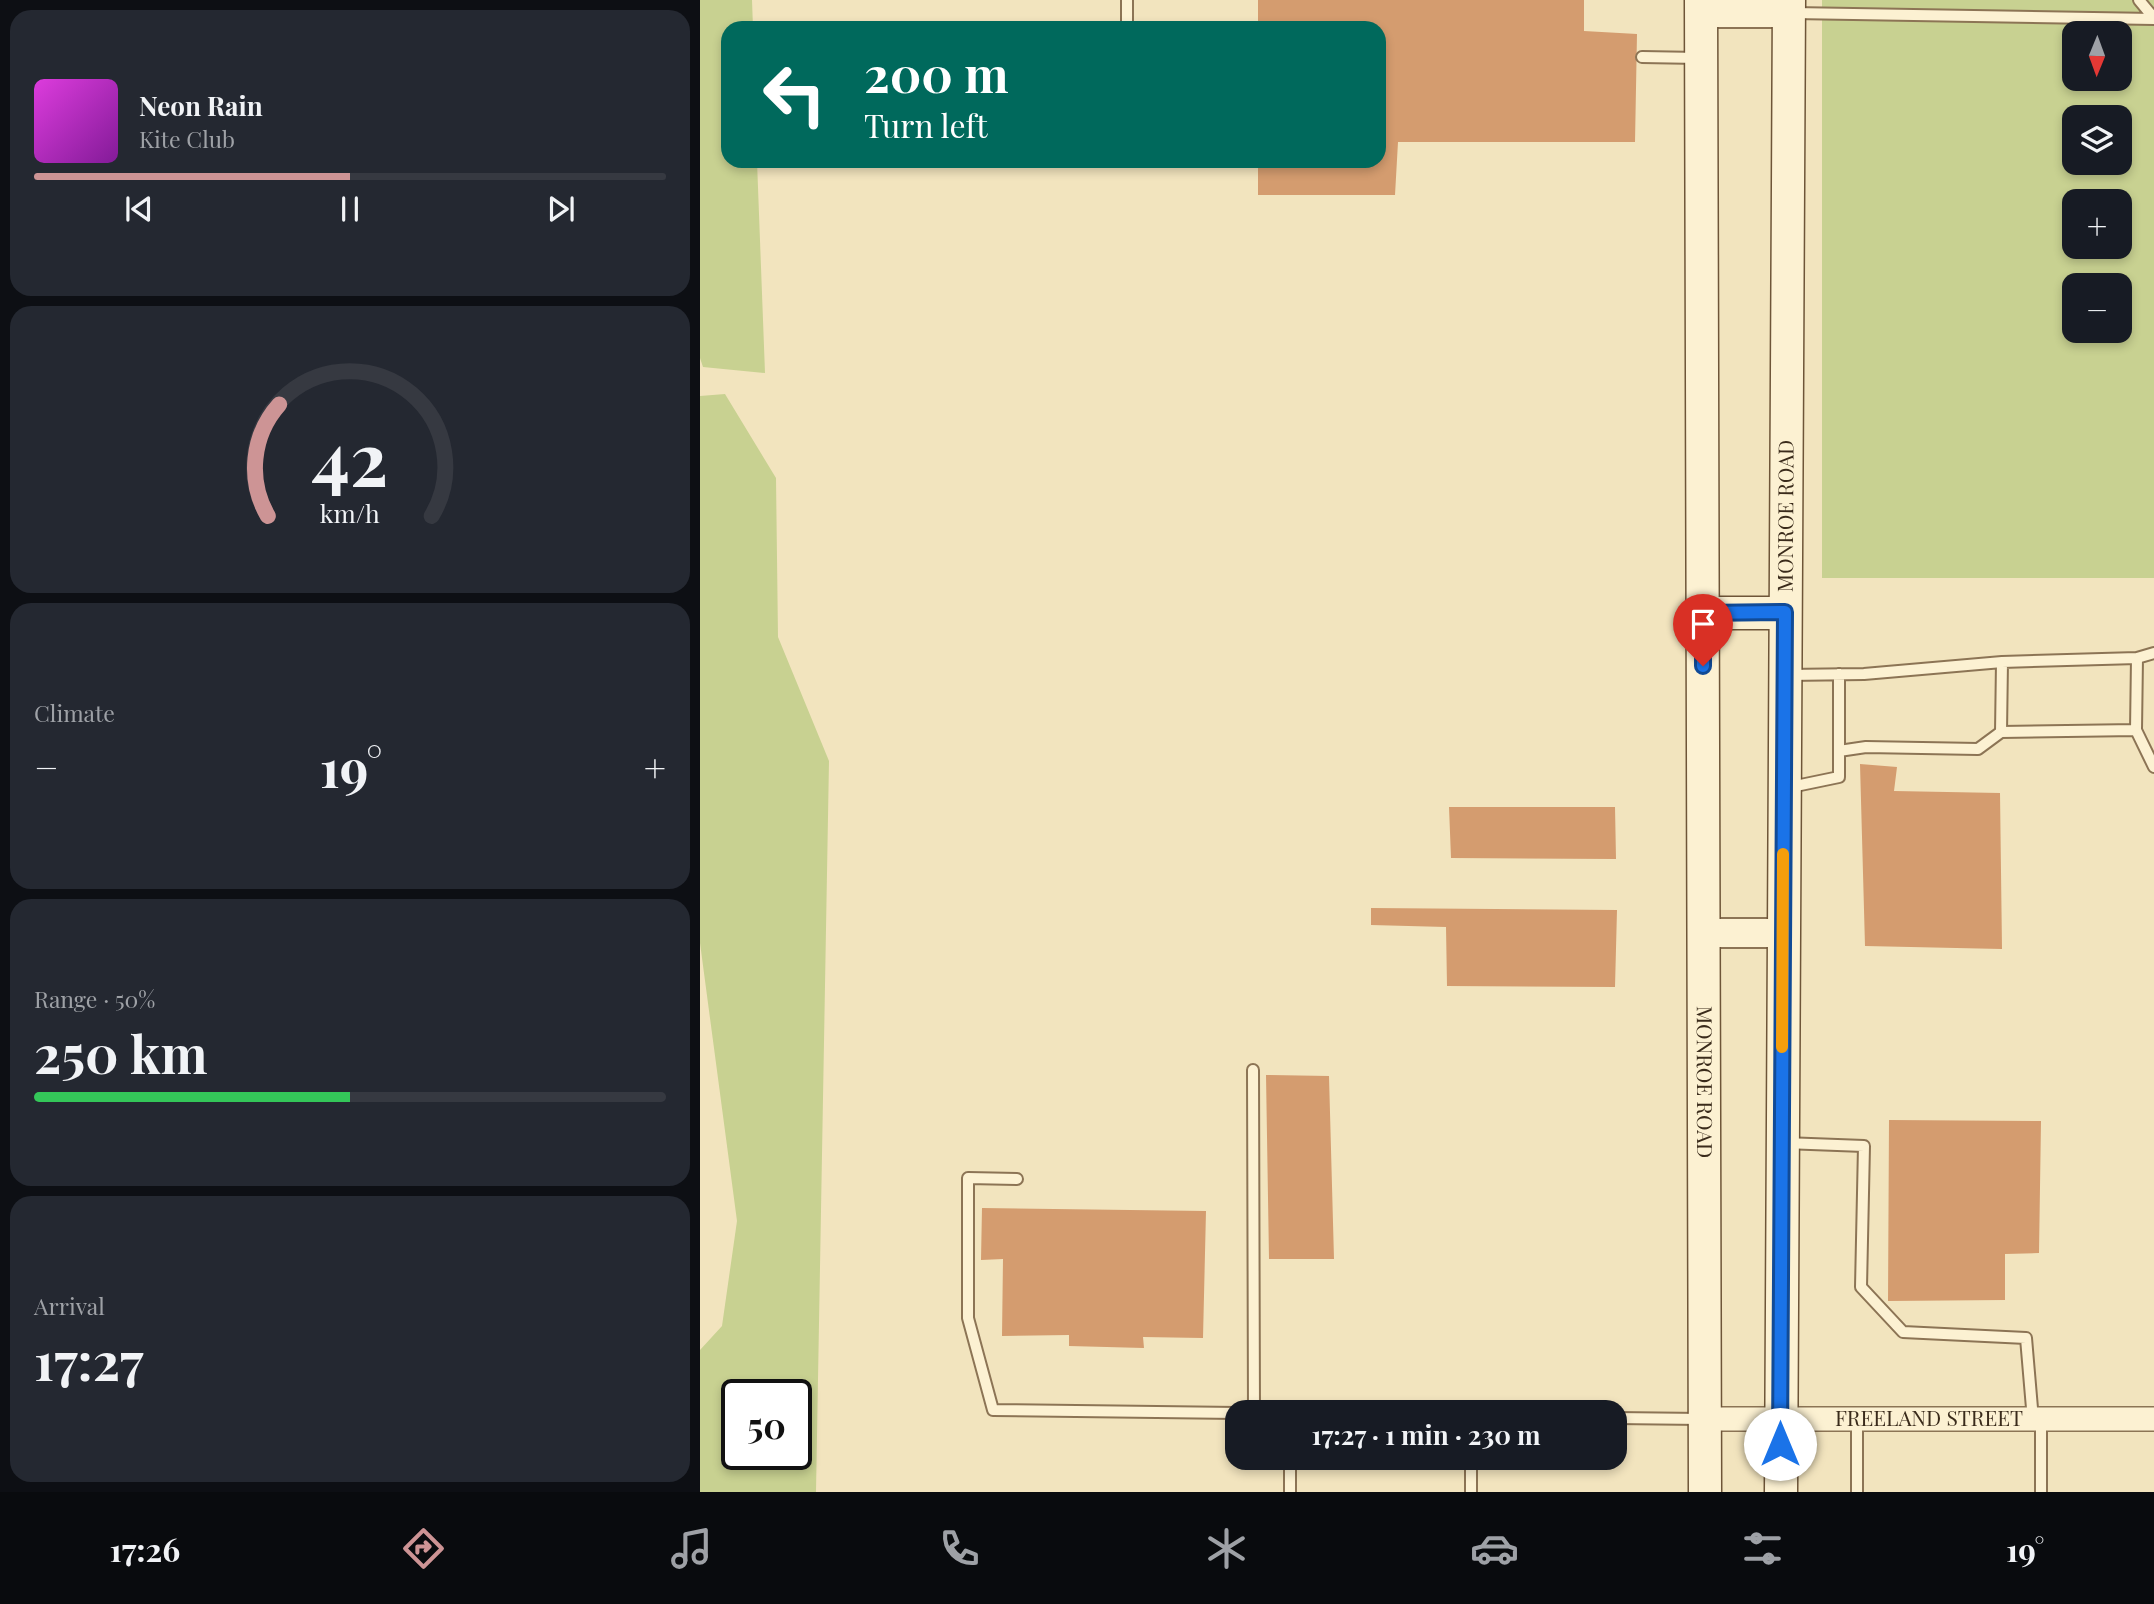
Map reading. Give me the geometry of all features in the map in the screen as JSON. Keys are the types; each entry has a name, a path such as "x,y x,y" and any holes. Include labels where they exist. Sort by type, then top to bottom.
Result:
{"main road":[{"name":"MONROE ROAD","path":"1781,1492 1789,6"},
{"name":"MONROE ROAD","path":"1701,7 1705,1492"},
{"path":"1703,613 1785,612"}],"street":[{"path":"1701,7 1789,6"},
{"path":"1705,933 1783,933"},
{"name":"FREELAND STREET","path":"1705,1419 2154,1419"}],"lane":[{"path":"1127,0 1127,21"},
{"path":"2139,0 2154,18"},
{"path":"1789,6 1850,16 2154,18"},
{"path":"1642,57 1701,58"},
{"path":"1784,675 1839,674 2002,662 2137,658 2154,653"},
{"path":"2137,658 2136,730 2154,767"},
{"path":"2001,732 2002,662"},
{"path":"1784,788 1839,776 1839,674"},
{"path":"1839,751 1866,747 1978,749 2001,732 2136,730"},
{"path":"1253,1070 1254,1400"},
{"path":"1782,1143 1864,1146 1861,1287 1903,1332 2026,1338 2037,1420 2041,1492"},
{"path":"1017,1179 968,1178 968,1318 993,1410 1225,1413"},
{"path":"1627,1418 1705,1419"},
{"path":"1857,1419 1857,1492"},
{"path":"1290,1470 1290,1492"},
{"path":"1471,1470 1471,1492"}],"green space":[{"path":"700,0 752,0 753,21 721,21 721,168 757,168 765,373 703,367 700,358"},
{"path":"1822,0 2154,0 2154,578 1822,578"},
{"path":"725,394 776,478 778,637 829,761 816,1492 700,1492 700,1350 722,1326 737,1221 700,943 700,396"}],"building":[{"path":"1258,0 1584,0 1584,31 1637,34 1635,142 1398,142 1395,195 1258,195 1258,168 1386,168 1386,21 1258,21"},
{"path":"1860,764 1897,767 1894,791 2000,793 2002,949 1865,946"},
{"path":"1449,807 1615,807 1616,859 1451,858"},
{"path":"1371,908 1617,910 1615,987 1447,986 1446,927 1371,925"},
{"path":"1266,1075 1329,1076 1334,1259 1269,1259"},
{"path":"1889,1120 2041,1121 2039,1253 2005,1254 2005,1300 1888,1301"},
{"path":"982,1208 1206,1211 1203,1338 1143,1337 1144,1348 1069,1346 1069,1335 1002,1336 1003,1259 981,1260"}],"slow traffic":[{"path":"1782,1047 1783,854"}],"route":[{"path":"1703,666 1703,613 1785,612 1780,1444"}]}
